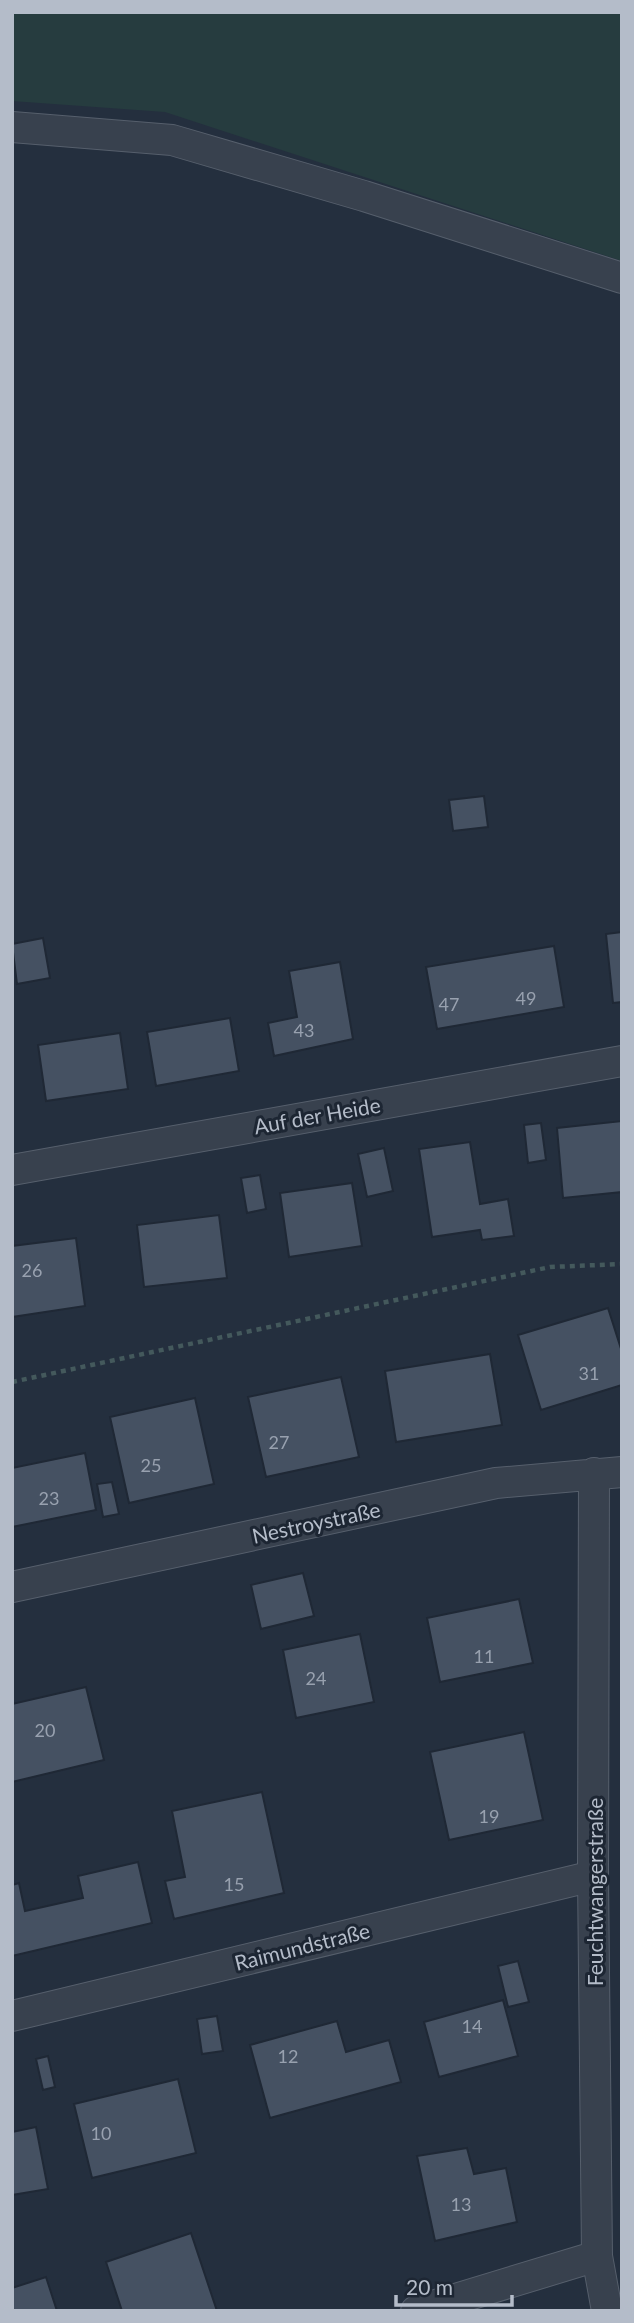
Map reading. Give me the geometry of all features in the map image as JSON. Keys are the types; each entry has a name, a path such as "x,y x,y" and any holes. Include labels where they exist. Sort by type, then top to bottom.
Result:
{"street":[{"path":"12,127 172,140 364,196 622,278"},
{"name":"Auf der Heide","path":"12,1170 622,1061"},
{"name":"Nestroystraße","path":"12,1587 496,1483 608,1473"},
{"name":"Feuchtwangerstraße","path":"607,2311 597,2256 593,1876 608,1473"},
{"name":"Raimundstraße","path":"12,2016 593,1876"},
{"path":"416,2311 597,2256"}],"path":[{"path":"12,1382 550,1267 622,1264"}],"green space":[{"path":"12,12 622,12 622,261 165,112 12,101"}],"building":[{"path":"484,796 488,827 453,831 449,800"},
{"path":"622,932 622,1002 613,1003 606,934"},
{"path":"43,938 50,978 17,984 12,944"},
{"path":"554,946 564,1007 437,1029 426,967"},
{"path":"340,962 353,1039 274,1056 268,1023 297,1017 289,971"},
{"path":"230,1018 239,1071 156,1086 147,1032"},
{"path":"120,1033 128,1089 46,1101 38,1045"},
{"path":"622,1121 622,1192 563,1198 557,1128"},
{"path":"541,1123 546,1160 528,1163 524,1125"},
{"path":"470,1142 480,1204 508,1199 514,1236 482,1240 480,1230 432,1237 419,1149"},
{"path":"384,1148 393,1191 367,1197 358,1154"},
{"path":"260,1175 266,1209 247,1213 241,1178"},
{"path":"352,1183 362,1246 289,1257 280,1193"},
{"path":"219,1215 227,1278 144,1287 137,1225"},
{"path":"76,1238 85,1306 12,1317 12,1246"},
{"path":"608,1308 622,1352 622,1385 541,1410 518,1335"},
{"path":"490,1354 502,1425 396,1442 385,1371"},
{"path":"341,1377 359,1457 266,1477 248,1397"},
{"path":"195,1398 214,1484 129,1503 110,1417"},
{"path":"85,1453 96,1510 12,1527 12,1468"},
{"path":"112,1482 119,1514 103,1517 97,1484"},
{"path":"303,1573 314,1616 261,1629 251,1585"},
{"path":"519,1599 533,1663 440,1682 427,1618"},
{"path":"360,1634 374,1702 296,1718 283,1650"},
{"path":"86,1687 104,1760 12,1782 12,1704"},
{"path":"524,1732 543,1820 449,1840 430,1752"},
{"path":"262,1792 284,1893 174,1919 165,1881 185,1877 172,1811"},
{"path":"138,1862 152,1923 12,1956 12,1885 19,1883 25,1911 83,1898 78,1876"},
{"path":"518,1961 529,2002 508,2007 498,1966"},
{"path":"503,2000 518,2056 439,2077 424,2022"},
{"path":"217,2016 223,2051 202,2054 197,2019"},
{"path":"337,2021 346,2052 389,2040 401,2082 270,2118 250,2045"},
{"path":"48,2056 55,2087 43,2090 36,2059"},
{"path":"178,2079 196,2153 92,2178 74,2104"},
{"path":"36,2127 48,2189 12,2195 12,2132"},
{"path":"467,2148 474,2174 506,2168 517,2222 435,2241 417,2156"},
{"path":"191,2233 217,2311 122,2311 106,2262"},
{"path":"46,2277 57,2311 12,2311 12,2288"}]}
